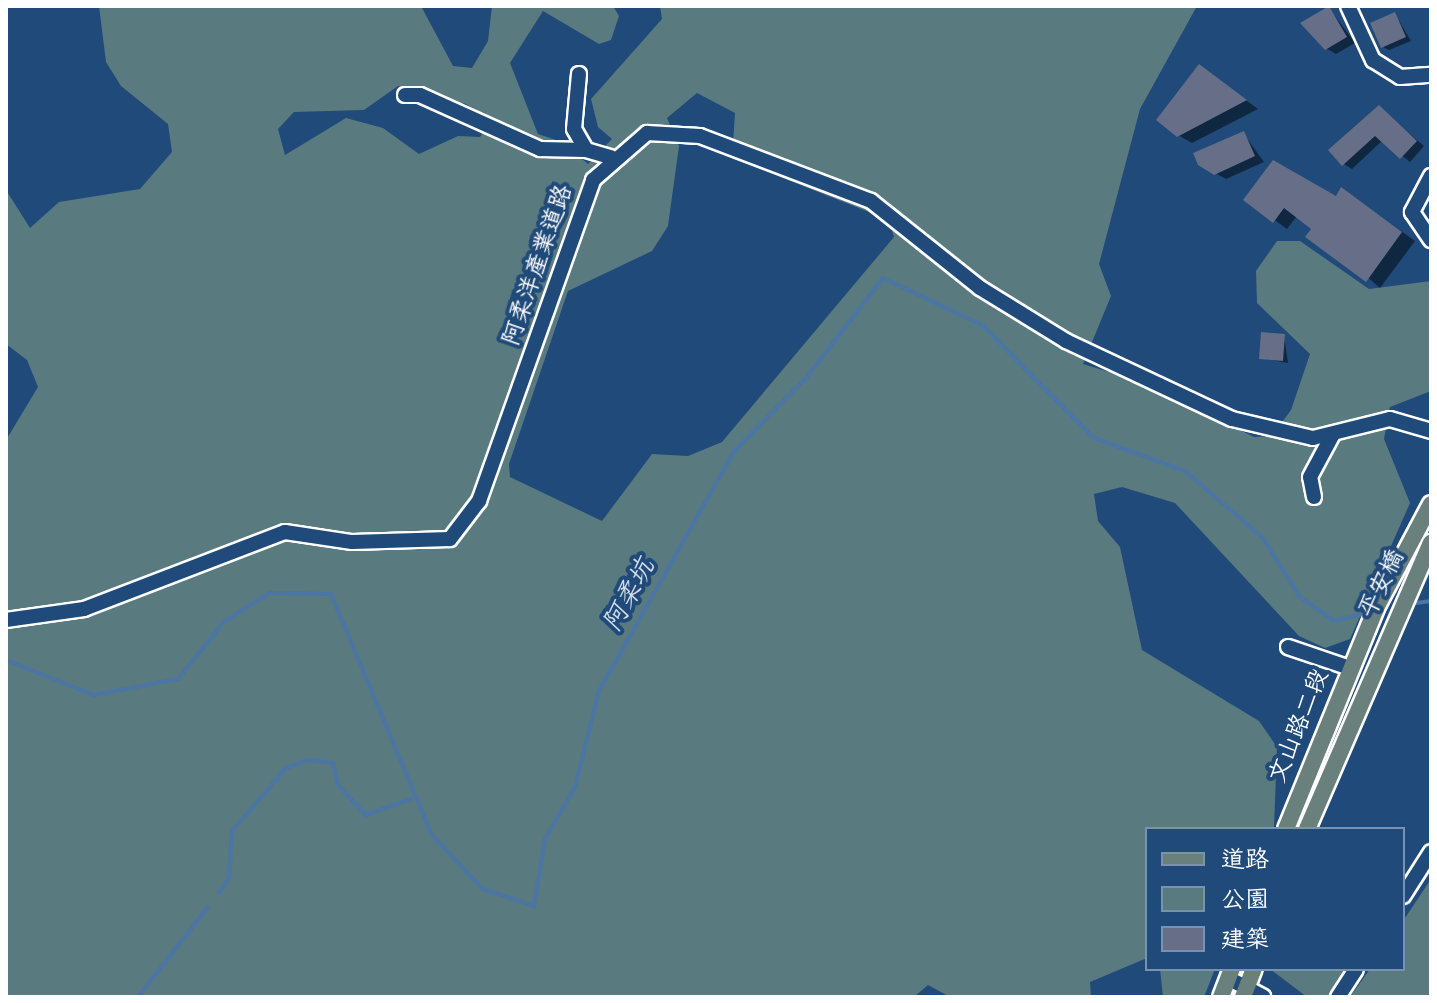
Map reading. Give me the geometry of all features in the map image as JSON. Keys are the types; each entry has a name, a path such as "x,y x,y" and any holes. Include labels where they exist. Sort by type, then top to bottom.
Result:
{"main road":[{"name":"平安橋","path":"1361,643 1411,538 1431,504"},
{"name":"平安橋","path":"1379,649 1431,543"},
{"name":"文山路二段","path":"1287,827 1361,643"},
{"name":"文山路二段","path":"1308,827 1379,649"},
{"path":"1246,992 1253,971"},
{"path":"1221,997 1230,974"}],"street":[{"path":"1348,6 1373,60 1400,77 1431,75"},
{"path":"579,74 572,115 586,150"},
{"path":"405,95 420,95 540,149 586,150 611,157"},
{"name":"阿柔洋產業道路","path":"6,620 84,609 285,532 352,542 450,539 479,501 593,180 611,157 661,131 759,157 901,219 980,288 1086,351 1232,419 1313,438 1332,436 1390,419 1431,431"},
{"path":"1431,176 1412,212 1431,240"},
{"path":"1314,497 1310,477 1332,436"},
{"path":"1288,647 1350,668"},
{"path":"1405,893 1431,852"},
{"path":"1338,997 1355,971"},
{"path":"1230,974 1246,992 1263,997"}],"green space":[{"path":"99,6 421,6 453,66 472,68 488,41 492,6 613,6 619,16 611,40 599,44 543,11 510,63 538,134 562,142 588,164 612,139 598,127 591,99 662,19 660,6 1197,6 1140,109 1099,264 1111,296 1083,364 1152,385 1254,437 1272,436 1291,410 1310,354 1257,303 1256,271 1277,241 1300,241 1369,289 1431,281 1431,391 1390,407 1384,439 1410,503 1350,639 1325,648 1299,636 1175,503 1122,487 1094,494 1098,521 1120,547 1142,650 1259,721 1277,747 1274,827 1145,827 1145,959 1090,982 1091,997 950,997 928,985 914,997 6,997 6,440 38,387 27,360 6,344 6,190 30,228 59,202 140,189 172,152 168,124 121,86 106,62","holes":["398,86 466,104 491,119 480,137 458,136 419,154 383,128 346,118 285,155 278,129 294,112 364,110","697,93 735,113 732,158 889,220 894,237 722,442 688,456 652,454 602,521 510,477 509,464 568,291 652,251 668,226 679,146 667,118"]},
{"path":"1431,879 1431,997 1350,997 1369,971 1405,971 1405,918"},
{"path":"1160,971 1214,971 1204,997 1163,997"},
{"path":"1273,971 1346,971 1329,997 1307,997"}],"building":[{"path":"1329,6 1347,37 1325,50 1300,23"},
{"path":"1395,12 1406,37 1381,48 1370,23"},
{"path":"1199,64 1247,100 1177,137 1156,120"},
{"path":"1379,105 1417,141 1400,159 1375,136 1342,166 1328,150"},
{"path":"1244,131 1255,156 1214,175 1198,165 1193,153"},
{"path":"1273,160 1336,196 1341,187 1402,232 1366,282 1305,237 1311,229 1284,208 1273,223 1243,200"},
{"path":"1261,332 1285,334 1283,361 1259,359"}],"waterway":[{"name":"阿柔坑","path":"6,660 94,695 178,679 224,622 269,593 331,594 432,835 483,889 534,906 545,839 575,787 599,691 734,451 806,378 883,278 982,325 1094,438 1185,471 1262,537 1300,597 1334,621 1369,613"},
{"name":"阿柔坑","path":"1409,604 1431,601"},
{"path":"219,893 229,878 232,831 286,768 308,760 333,763 338,785 366,815 411,799"},
{"path":"138,997 208,907"}]}
